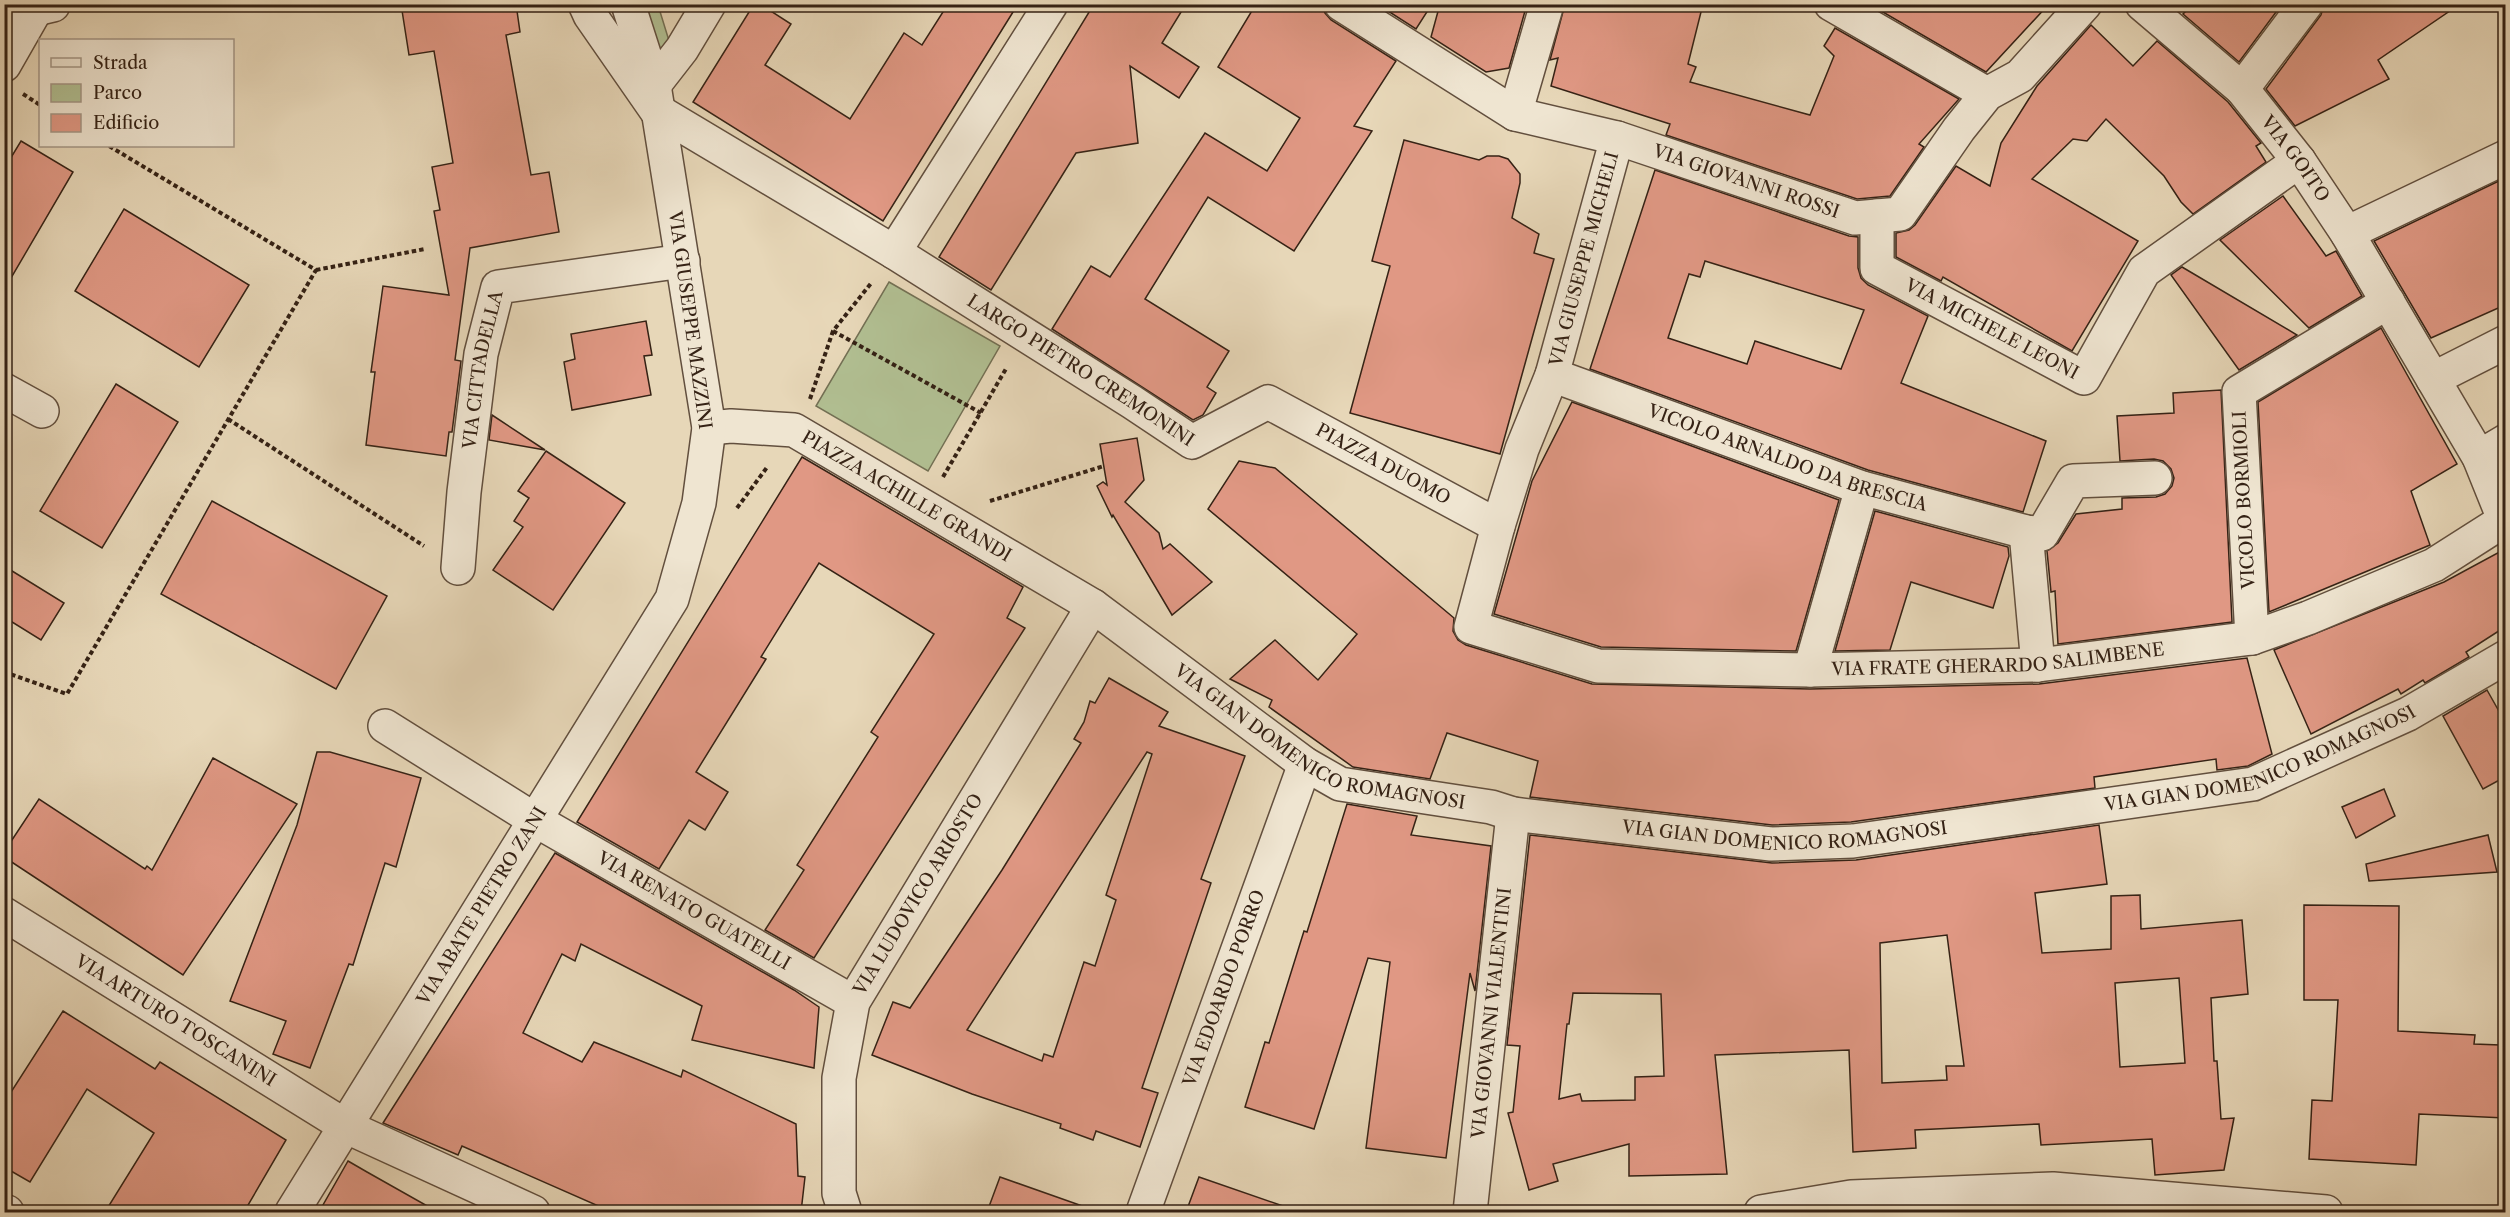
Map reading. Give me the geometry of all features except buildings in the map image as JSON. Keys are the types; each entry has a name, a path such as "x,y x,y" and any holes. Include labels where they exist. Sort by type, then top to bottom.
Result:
{"street":[{"name":"VIA GIUSEPPE MAZZINI","path":"585,4 590,15 655,98"},
{"name":"VIA GIUSEPPE MAZZINI","path":"628,4 655,98 709,428 699,503 672,599"},
{"path":"655,98 709,4"},
{"path":"894,252 1051,4"},
{"name":"VIA GIUSEPPE MICHELI","path":"1341,4 1515,114 1617,138 1552,375 1522,449 1498,526"},
{"path":"1515,114 1547,4"},
{"path":"1831,4 1987,94"},
{"name":"VIA GIOVANNI ROSSI","path":"1617,138 1855,218 1900,214 1959,129 1987,94 2020,76 2085,4"},
{"name":"VIA GOITO","path":"2142,4 2242,89 2299,161 2347,234 2433,380 2492,449 2504,523"},
{"path":"2242,89 2306,4"},
{"path":"4,65 32,8"},
{"name":"LARGO PIETRO CREMONINI","path":"655,98 1192,442 1268,402"},
{"path":"2347,234 2505,157"},
{"name":"VIA MICHELE LEONI","path":"1877,216 1877,268 2084,378 2144,272 2299,161"},
{"name":"VIA CITTADELLA","path":"459,568 464,492 481,354 498,287 683,261"},
{"name":"VICOLO BORMIOLI","path":"2252,638 2239,392 2388,302"},
{"path":"2433,380 2505,342"},
{"name":"VICOLO ARNALDO DA BRESCIA","path":"1552,375 1862,488 2026,532"},
{"path":"4,390 42,411"},
{"name":"PIAZZA DUOMO","path":"1268,402 1498,526"},
{"name":"PIAZZA ACHILLE GRANDI","path":"709,428 731,426 794,430 1094,606"},
{"path":"2038,665 2026,532 2042,534 2073,481 2155,478"},
{"path":"1810,670 1862,488"},
{"name":"VIA FRATE GHERARDO SALIMBENE","path":"1498,526 1471,627 1598,666 1810,670 2038,665 2252,638 2308,618 2434,565 2504,523"},
{"name":"VIA ABATE PIETRO ZANI","path":"292,1212 672,599"},
{"name":"VIA GIAN DOMENICO ROMAGNOSI","path":"1094,606 1305,764 1340,784 1491,807 1513,814 1771,844 1853,841 2253,784 2408,714 2505,657"},
{"name":"VIA LUDOVICO ARIOSTO","path":"845,1212 839,1192 839,1078 853,1002 1094,606"},
{"name":"VIA RENATO GUATELLI","path":"385,726 536,820 853,1002"},
{"name":"VIA EDOARDO PORRO","path":"1143,1212 1305,764"},
{"name":"VIA GIOVANNI VIALENTINI","path":"1470,1212 1513,814"},
{"name":"VIA ARTURO TOSCANINI","path":"4,914 346,1127 533,1212"},
{"path":"1761,1212 1851,1197 2054,1189 2326,1212"}],"path":[{"path":"111,147 316,270 425,249"},
{"path":"794,430 809,400 833,331 894,252"},
{"path":"4,672 67,694 316,270"},
{"path":"833,331 981,412"},
{"path":"926,506 1026,335"},
{"path":"228,419 459,568"},
{"path":"989,501 1104,466"}],"green space":[{"path":"645,5 658,5 670,44 659,62"},
{"path":"889,282 1000,346 928,471 816,406"}]}
